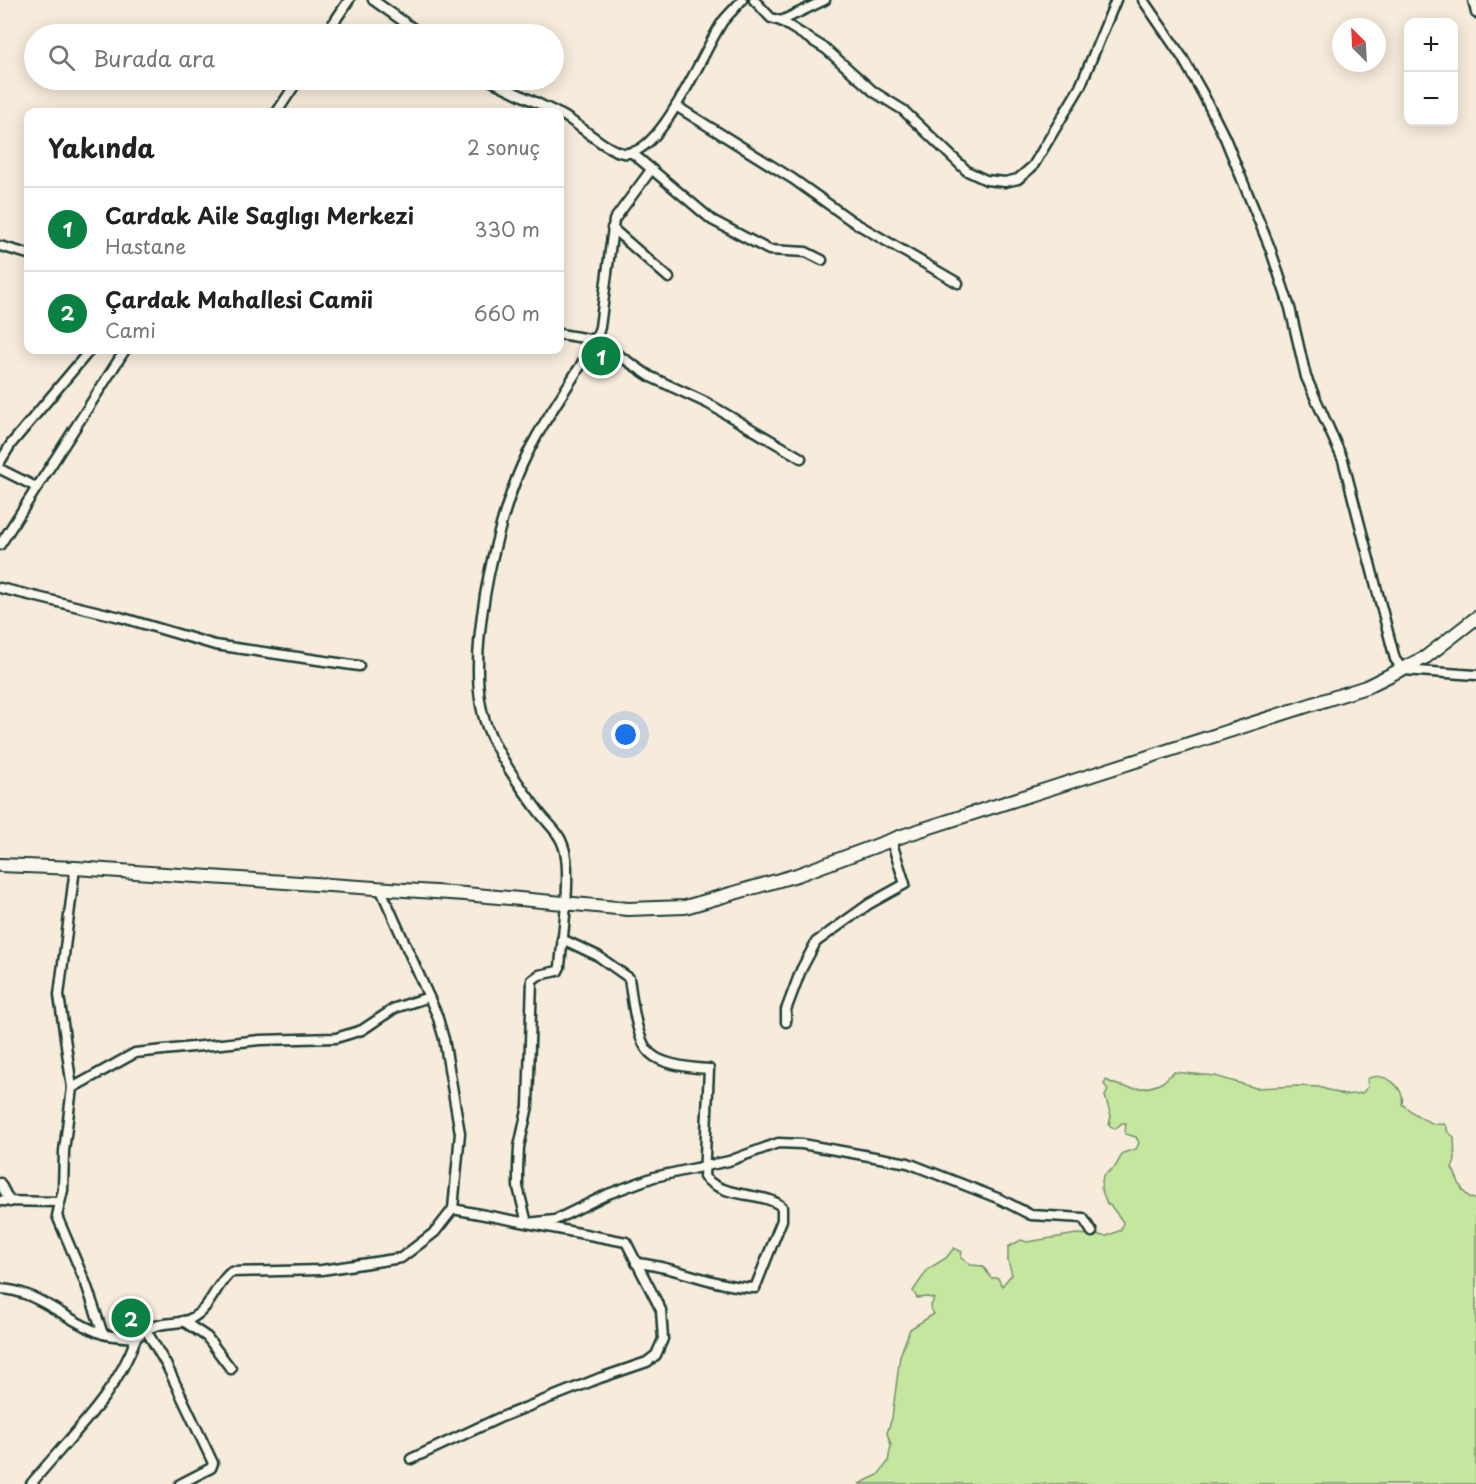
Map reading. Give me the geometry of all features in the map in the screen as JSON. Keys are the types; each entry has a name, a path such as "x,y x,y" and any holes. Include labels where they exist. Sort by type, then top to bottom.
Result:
{"main road":[{"path":"0,865 75,868 628,909 685,907 797,875 891,840 1366,687 1403,670 1446,643 1476,618"}],"street":[{"path":"333,24 349,0"},
{"path":"373,0 407,24"},
{"path":"564,116 615,150 631,152 646,145 676,106 723,21 742,0"},
{"path":"754,0 771,18 782,21 826,50 874,92 903,110 967,171 986,180 1005,182 1018,179 1033,166 1080,87 1116,0"},
{"path":"782,21 825,0"},
{"path":"1143,0 1182,57 1203,94 1225,138 1270,248 1290,308 1306,377 1343,459 1374,587 1395,660 1403,670 1476,675"},
{"path":"1473,0 1476,13"},
{"path":"280,108 291,90"},
{"path":"510,90 548,108"},
{"path":"676,106 784,173 852,221 958,283"},
{"path":"631,152 712,220 769,250 806,252 822,260"},
{"path":"527,1223 518,1187 518,1168 519,1147 528,1106 532,980 539,975 558,971 567,868 563,844 524,791 497,748 481,710 478,675 490,569 515,485 536,438 596,340 600,327 614,220 651,170"},
{"path":"612,228 669,278"},
{"path":"0,246 24,253"},
{"path":"564,335 596,340 651,377 726,413 801,459"},
{"path":"0,462 11,444 87,354"},
{"path":"0,545 122,354"},
{"path":"0,469 36,487"},
{"path":"0,588 148,625 215,645 359,666"},
{"path":"786,1022 786,1010 801,970 816,942 869,904 905,884 891,840"},
{"path":"75,868 59,995 72,1088 64,1151 63,1190 58,1202 57,1216 86,1284 103,1334"},
{"path":"31,1484 105,1397 128,1360 136,1338 146,1330 164,1322 189,1320 203,1311 231,1272 322,1270 401,1258 435,1232 453,1209 460,1133 444,1039 429,997 381,890"},
{"path":"562,939 598,956 629,978 640,1037 651,1054 683,1066 709,1069 707,1132 702,1166 704,1178 712,1186 736,1194 777,1202 782,1207 782,1220 755,1288 691,1277 651,1264 636,1263"},
{"path":"72,1088 135,1053 260,1040 336,1038 362,1030 395,1008 429,997"},
{"path":"527,1223 555,1220 608,1194 654,1177 756,1154 778,1143 802,1144 908,1163 1000,1198 1032,1215 1083,1218 1092,1232"},
{"path":"0,1183 5,1202 58,1202"},
{"path":"411,1459 499,1418 647,1362 656,1355 663,1339 661,1310 626,1242 453,1209"},
{"path":"0,1289 12,1289 29,1296 103,1334 136,1338"},
{"path":"183,1320 207,1337 231,1369"},
{"path":"146,1330 167,1366 213,1463 211,1468 180,1484"}],"green space":[{"path":"1174,1072 1215,1076 1256,1088 1319,1087 1344,1095 1362,1093 1368,1087 1367,1079 1386,1078 1397,1086 1402,1097 1402,1104 1427,1121 1444,1124 1447,1127 1447,1131 1454,1137 1455,1161 1452,1168 1463,1191 1476,1200 1476,1484 859,1484 878,1475 888,1462 891,1445 887,1433 892,1418 900,1356 910,1329 934,1314 930,1308 934,1299 917,1298 913,1291 928,1269 946,1258 954,1248 962,1252 961,1258 971,1265 983,1266 991,1278 998,1278 1002,1286 1012,1274 1008,1261 1008,1247 1021,1240 1027,1242 1077,1234 1107,1236 1121,1230 1123,1222 1107,1204 1101,1188 1103,1176 1115,1167 1123,1153 1136,1149 1139,1143 1136,1137 1125,1134 1126,1123 1122,1123 1115,1129 1109,1125 1111,1116 1105,1096 1108,1090 1104,1084 1106,1080 1119,1086 1149,1087 1163,1082"}],"place":[{"name":"Cardak Aile Saglıgı Merkezi","path":"601,356"},
{"name":"Çardak Mahallesi Camii","path":"131,1318"}]}
